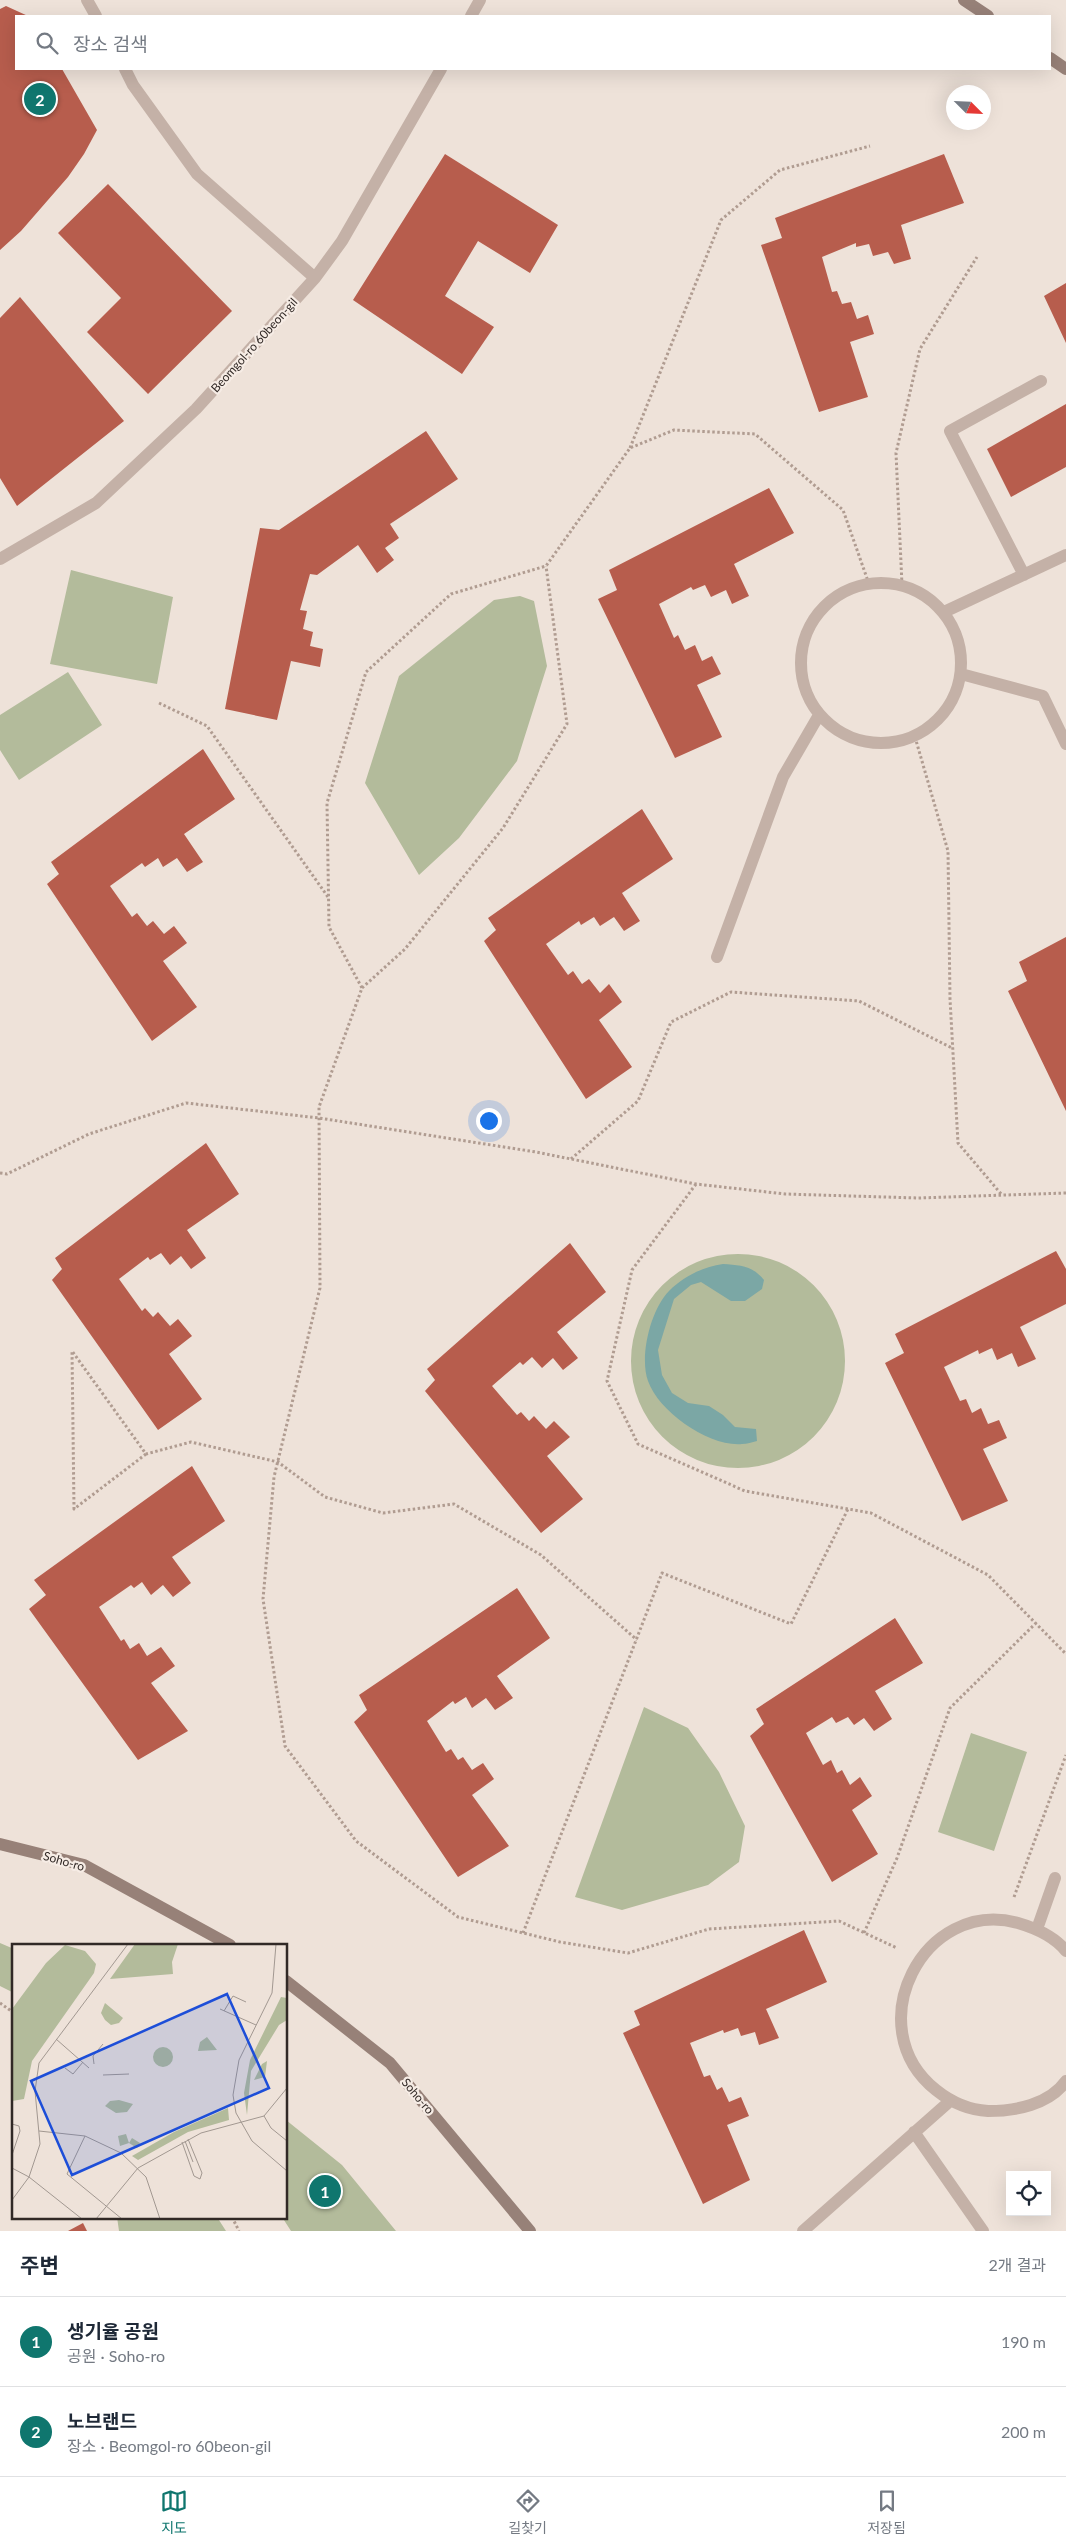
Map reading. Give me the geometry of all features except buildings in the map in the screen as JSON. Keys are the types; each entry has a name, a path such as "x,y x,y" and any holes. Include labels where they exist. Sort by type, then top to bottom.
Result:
{"street":[{"path":"88,0 96,15"},
{"path":"472,15 480,0"},
{"path":"964,0 986,15"},
{"path":"1051,59 1066,69"},
{"path":"126,70 133,85 197,174 315,278"},
{"name":"Beomgol-ro 60beon-gil","path":"0,559 96,502 196,408 315,278 342,241 440,70"},
{"path":"1024,575 950,431 1042,381"},
{"path":"944,612 1066,555"},
{"path":"876,582 902,585 925,595 944,612 955,631 961,652 961,674 953,700 937,721 915,736 890,744 863,742 839,733 819,715 806,693 800,668 802,643 813,619 830,600 852,588 876,582"},
{"path":"961,674 1043,696 1066,744"},
{"path":"716,957 783,777 819,715"},
{"name":"Soho-ro","path":"0,1844 84,1865 228,1944"},
{"path":"1037,1929 1055,1878"},
{"path":"1066,1951 1037,1929 1006,1920 973,1922 943,1936 919,1958 904,1988 900,2020 907,2052 924,2080 950,2100 978,2110 1009,2111 1038,2102 1066,2081"},
{"name":"Soho-ro","path":"288,1984 390,2063 530,2231"},
{"path":"803,2231 950,2100"},
{"path":"914,2132 984,2231"}],"path":[{"path":"362,988 329,927 327,804 366,672 451,594 546,566 630,448 721,220 780,170 870,146"},
{"path":"902,585 896,453 920,349 977,258"},
{"path":"630,448 674,430 755,434 843,510 869,584"},
{"path":"546,566 567,724 503,828 405,949 362,988 319,1107 320,1288 274,1477 263,1599 285,1746 356,1841 458,1918 560,1942 628,1953 709,1929 839,1921 919,1958"},
{"path":"159,703 207,726 329,898"},
{"path":"915,736 948,850 953,1048 958,1143 1002,1195"},
{"path":"571,1159 638,1101 671,1022 731,992 859,1001 953,1048"},
{"path":"0,1173 7,1174 90,1134 186,1103 319,1118 571,1159 696,1184 795,1194 918,1198 1066,1193"},
{"path":"696,1184 632,1270 607,1381 638,1444 745,1492 871,1513 988,1575 1066,1654"},
{"path":"146,1454 72,1351 74,1509 146,1454 191,1442 278,1462 324,1497 383,1513 454,1504 541,1555 636,1640"},
{"path":"523,1933 662,1574 791,1624 848,1509"},
{"path":"864,1933 897,1858 950,1708 1036,1623"},
{"path":"1006,1920 1066,1755"},
{"path":"0,2003 12,2012"},
{"path":"232,2218 239,2231"}],"green space":[{"path":"71,570 173,597 157,684 50,664"},
{"path":"520,596 534,601 547,666 517,761 459,838 419,875 365,783 399,676 494,600"},
{"path":"68,672 102,725 19,780 0,750 0,715"},
{"path":"738,1254 759,1256 779,1262 797,1272 814,1285 827,1302 837,1320 843,1340 845,1361 843,1382 837,1402 827,1420 814,1437 797,1450 779,1460 759,1466 738,1468 717,1466 697,1460 679,1450 662,1437 649,1420 639,1402 633,1382 631,1361 633,1340 639,1320 649,1302 662,1285 679,1272 697,1262 717,1256"},
{"path":"644,1707 688,1728 719,1772 745,1826 739,1862 708,1885 622,1910 575,1897"},
{"path":"971,1733 1027,1752 994,1851 938,1832"},
{"path":"0,1943 12,1948 12,1992 0,1986"},
{"path":"288,2122 342,2165 396,2231 291,2231 283,2218 288,2218"},
{"path":"117,2218 218,2218 226,2231 119,2231"}],"water":[{"path":"723,1264 751,1269 764,1280 762,1289 745,1301 731,1301 701,1282 691,1285 674,1299 658,1350 662,1375 672,1393 688,1403 709,1406 723,1415 735,1427 756,1429 757,1441 744,1444 715,1440 687,1425 674,1415 654,1393 648,1381 646,1371 645,1359 648,1333 663,1299 669,1291 687,1277 708,1267"}],"place":[{"name":"노브랜드","path":"40,99"},
{"name":"생기율 공원","path":"325,2191"}]}
